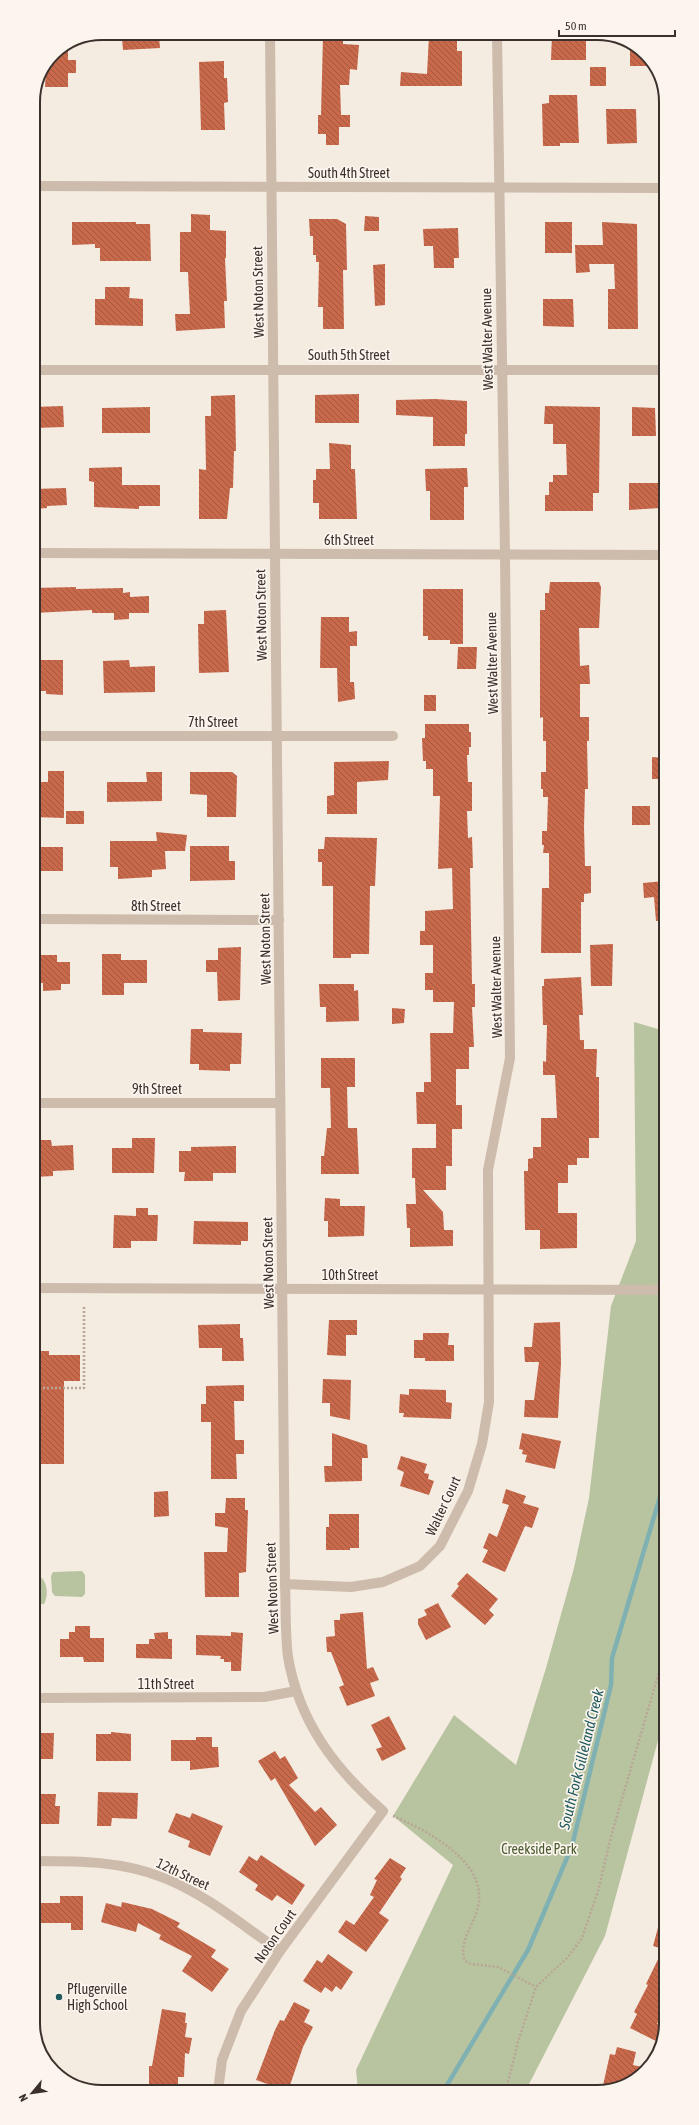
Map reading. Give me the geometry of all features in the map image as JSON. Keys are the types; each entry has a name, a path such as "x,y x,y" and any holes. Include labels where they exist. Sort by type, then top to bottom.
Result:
{"street":[{"name":"West Noton Street","path":"270,40 285,1584 288,1655 296,1691 311,1724 330,1756 355,1787 383,1811"},
{"name":"West Walter Avenue","path":"489,1289 488,1170 510,1058 505,555 496,40"},
{"name":"South 4th Street","path":"40,186 659,188"},
{"name":"South 5th Street","path":"40,370 659,370"},
{"name":"6th Street","path":"40,553 505,555 659,554"},
{"name":"7th Street","path":"40,736 393,736"},
{"name":"8th Street","path":"40,919 279,920"},
{"name":"9th Street","path":"40,1103 280,1103"},
{"name":"10th Street","path":"40,1288 659,1290"},
{"name":"Walter Court","path":"285,1584 351,1587 384,1582 420,1566 440,1546 468,1490 482,1444 489,1402 489,1289"},
{"name":"11th Street","path":"40,1698 264,1697 296,1691"},
{"name":"Noton Court","path":"219,2085 222,2060 241,2011 280,1952 383,1811"},
{"name":"12th Street","path":"40,1861 86,1861 127,1867 164,1877 199,1895 280,1952"}],"path":[{"path":"40,1388 84,1388 84,1305"},
{"path":"507,2085 518,2042 536,1987 568,1957 582,1938 598,1891 612,1833 659,1672"},
{"path":"383,1811 427,1832 466,1862 477,1880 479,1900 464,1942 463,1956 465,1961 471,1964 498,1967 536,1987"}],"green space":[{"name":"Creekside Park","path":"634,1022 659,1029 659,1737 605,1936 529,2085 357,2085 356,2070 453,1865 393,1816 454,1715 516,1765 546,1668 574,1568 589,1498 611,1306 636,1241"},
{"path":"82,1571 85,1575 85,1594 82,1597 55,1596 52,1592 51,1576 53,1572"},
{"path":"40,1578 42,1578 45,1584 47,1594 44,1604 40,1604"}],"building":[{"path":"122,40 159,40 160,48 123,50"},
{"path":"323,40 343,40 343,44 359,45 357,70 350,69 349,85 340,85 341,115 350,115 350,127 339,127 339,145 326,145 326,134 318,134 318,115 321,115"},
{"path":"429,40 457,40 457,51 462,51 462,86 400,86 401,72 427,74"},
{"path":"552,40 586,40 586,60 551,60"},
{"path":"630,49 638,55 647,66 630,66"},
{"path":"68,50 68,60 76,60 76,73 68,73 68,87 45,87 46,77 50,68 58,58"},
{"path":"224,61 224,78 227,78 228,102 224,103 225,130 201,130 199,62"},
{"path":"590,67 606,67 606,86 590,86"},
{"path":"549,95 577,95 579,143 560,143 560,146 543,146 542,104 549,103"},
{"path":"606,109 636,109 637,143 607,144"},
{"path":"191,214 210,215 210,230 226,231 225,258 227,301 224,301 225,328 176,331 175,314 190,314 188,272 180,272 180,232 191,232"},
{"path":"365,216 379,217 379,231 364,231"},
{"path":"309,219 337,219 346,224 347,270 343,270 344,329 323,329 323,307 318,307 319,262 316,262 316,255 313,255 313,236 310,236"},
{"path":"72,222 136,222 136,224 150,224 151,261 100,261 100,248 95,248 95,244 72,245"},
{"path":"545,222 572,222 572,253 545,253"},
{"path":"602,222 637,224 638,329 608,329 608,289 615,289 614,264 589,264 590,272 576,273 575,245 603,245"},
{"path":"458,228 459,258 454,258 454,268 434,268 433,246 424,246 423,229"},
{"path":"385,264 385,305 375,306 373,265"},
{"path":"105,287 130,287 129,298 143,299 143,326 95,325 95,299 105,299"},
{"path":"543,299 573,299 574,327 543,326"},
{"path":"359,394 359,423 315,423 315,395"},
{"path":"235,395 236,451 234,451 233,488 230,488 227,519 199,519 199,469 206,470 205,416 211,416 211,396"},
{"path":"435,399 467,401 467,434 465,434 465,446 433,446 433,417 396,415 396,400"},
{"path":"63,406 64,427 40,428 40,407"},
{"path":"545,406 600,407 599,493 593,493 593,511 545,511 545,495 549,495 549,482 553,482 553,475 567,475 566,444 553,444 553,424 544,424"},
{"path":"150,407 150,433 102,433 102,408"},
{"path":"632,407 655,408 656,436 632,436"},
{"path":"329,443 351,445 351,469 355,469 357,519 319,519 319,503 313,503 313,480 316,480 316,469 330,469"},
{"path":"122,467 122,485 160,485 160,506 139,506 139,509 94,507 94,482 89,481 89,468"},
{"path":"467,468 468,487 464,487 464,520 430,520 430,491 426,491 425,469"},
{"path":"629,483 659,483 659,508 629,510"},
{"path":"66,488 67,505 47,506 47,508 40,509 40,489"},
{"path":"550,582 599,582 601,587 599,628 579,628 580,666 589,665 590,684 580,684 580,717 589,717 589,741 587,741 588,789 585,789 584,827 585,866 591,866 591,893 584,894 584,902 581,902 581,953 541,953 542,888 549,888 549,853 543,853 544,845 542,845 542,831 547,831 548,797 543,797 543,789 541,789 541,772 546,772 546,741 543,741 543,717 540,718 540,610 545,610 545,593 549,593"},
{"path":"40,588 123,588 123,593 130,592 130,597 149,596 149,613 129,613 129,619 114,620 114,613 92,613 92,610 40,613"},
{"path":"423,589 463,589 463,644 450,644 450,640 428,640 428,636 423,636"},
{"path":"226,610 229,672 199,673 198,624 204,624 204,611"},
{"path":"321,617 349,617 349,632 357,631 357,646 350,646 350,682 354,682 355,699 338,702 337,668 320,668"},
{"path":"458,647 477,647 476,669 457,669"},
{"path":"40,660 63,660 63,695 46,694 46,691 40,691"},
{"path":"129,660 130,667 155,666 155,692 104,693 103,661"},
{"path":"424,695 436,695 436,711 424,711"},
{"path":"425,724 469,724 469,732 471,732 471,747 469,747 469,755 467,755 468,782 472,782 472,811 467,811 468,838 472,837 473,868 470,868 472,984 475,984 475,1007 472,1007 474,1047 469,1047 469,1069 456,1069 456,1105 462,1105 462,1129 452,1129 452,1166 446,1166 446,1190 423,1190 443,1212 444,1230 453,1230 453,1246 410,1247 410,1228 407,1228 406,1204 416,1204 415,1178 412,1178 412,1148 436,1148 436,1124 417,1124 416,1092 424,1092 424,1082 431,1082 430,1033 453,1033 454,1002 433,1002 433,990 425,990 425,973 433,973 433,945 420,945 420,931 425,931 425,911 453,909 452,868 438,869 440,796 433,796 433,769 426,769 426,761 423,761 422,738 425,738"},
{"path":"652,757 659,758 659,779 652,779"},
{"path":"389,761 388,780 357,782 357,814 327,814 327,796 334,795 334,762"},
{"path":"48,771 64,771 64,818 40,817 40,782 48,782"},
{"path":"146,772 162,772 162,801 107,802 107,782 147,782"},
{"path":"190,772 232,772 237,776 236,817 207,817 207,795 190,794"},
{"path":"632,806 650,806 650,825 632,825"},
{"path":"66,811 84,811 84,824 66,824"},
{"path":"156,832 187,835 185,851 165,851 166,869 152,870 152,877 118,879 118,867 110,867 110,841 157,841"},
{"path":"325,837 377,838 375,886 370,886 369,954 351,954 351,958 333,958 333,886 322,886 322,862 318,862 318,849 324,849"},
{"path":"190,846 229,846 229,861 235,861 235,880 190,881"},
{"path":"40,847 63,847 63,871 40,871"},
{"path":"659,882 659,921 656,921 654,897 644,898 643,883"},
{"path":"613,944 612,986 591,986 590,945"},
{"path":"241,947 240,1000 218,1001 217,972 206,972 206,960 218,960 218,948"},
{"path":"102,954 121,954 121,960 147,960 147,983 124,983 124,995 102,995"},
{"path":"40,955 57,955 57,962 70,962 70,984 61,984 61,990 43,991 43,983 40,983"},
{"path":"581,977 583,1015 579,1015 580,1040 584,1040 584,1049 597,1049 596,1077 599,1077 599,1138 589,1138 589,1158 577,1158 577,1165 568,1165 568,1183 558,1183 558,1213 577,1213 577,1248 540,1249 540,1230 525,1230 524,1171 528,1171 528,1159 533,1158 533,1147 541,1147 541,1118 557,1118 555,1075 543,1075 543,1061 546,1062 547,1025 543,1025 542,986 544,986 544,979"},
{"path":"319,984 354,984 354,991 358,990 359,1021 326,1022 326,1007 320,1007"},
{"path":"392,1008 405,1009 404,1023 392,1024"},
{"path":"191,1029 203,1029 203,1032 242,1033 241,1064 230,1064 230,1071 199,1070 199,1064 190,1064"},
{"path":"321,1058 355,1058 355,1087 347,1087 348,1128 357,1128 359,1174 321,1174 321,1156 324,1156 327,1128 331,1128 330,1088 321,1088"},
{"path":"132,1138 155,1138 154,1173 112,1173 112,1148 132,1148"},
{"path":"40,1140 51,1140 52,1146 73,1145 74,1170 53,1171 53,1176 40,1177"},
{"path":"236,1146 236,1173 213,1173 213,1181 184,1181 185,1172 179,1172 179,1151 191,1151 191,1147"},
{"path":"325,1198 340,1199 340,1206 365,1206 364,1236 328,1237 328,1221 324,1221"},
{"path":"136,1208 148,1208 148,1215 158,1215 157,1241 131,1241 131,1248 113,1248 114,1215 136,1216"},
{"path":"194,1221 248,1222 248,1241 241,1241 241,1245 193,1244"},
{"path":"329,1320 357,1320 357,1335 346,1335 346,1356 327,1355"},
{"path":"560,1322 561,1363 558,1418 524,1417 525,1400 534,1400 539,1362 525,1362 524,1347 532,1347 534,1323"},
{"path":"240,1324 240,1338 243,1338 244,1361 222,1361 222,1348 199,1348 198,1325"},
{"path":"423,1333 449,1333 448,1345 454,1345 454,1361 425,1361 425,1358 414,1358 414,1340 423,1340"},
{"path":"40,1351 49,1351 49,1355 80,1355 80,1381 64,1381 64,1464 40,1464"},
{"path":"323,1379 351,1380 350,1420 330,1416 330,1403 322,1403"},
{"path":"244,1385 244,1401 234,1401 235,1440 244,1440 244,1454 236,1454 237,1479 211,1479 211,1422 201,1422 201,1404 206,1404 206,1386"},
{"path":"409,1389 446,1390 446,1402 452,1403 451,1419 403,1417 404,1413 399,1413 400,1394 409,1395"},
{"path":"332,1433 367,1445 368,1458 362,1458 362,1481 325,1482 324,1466 332,1466"},
{"path":"522,1433 561,1441 555,1469 525,1462 527,1455 522,1454 523,1450 519,1449"},
{"path":"401,1456 427,1464 424,1473 429,1474 428,1479 434,1481 429,1495 400,1486 404,1472 397,1469"},
{"path":"506,1489 526,1496 523,1503 539,1508 532,1528 525,1526 505,1572 482,1562 488,1550 483,1548 489,1533 497,1537 509,1505 502,1503"},
{"path":"168,1491 169,1516 154,1517 154,1492"},
{"path":"226,1498 245,1498 245,1510 248,1510 246,1572 239,1573 239,1597 205,1597 204,1552 227,1552 228,1528 215,1526 215,1513 225,1513"},
{"path":"329,1514 359,1514 359,1548 350,1548 350,1550 326,1550 326,1527 329,1527"},
{"path":"467,1573 498,1599 489,1610 494,1615 485,1625 451,1596 459,1586 457,1584"},
{"path":"438,1603 451,1627 426,1640 418,1624 418,1619 427,1615 424,1610"},
{"path":"363,1612 367,1669 373,1667 379,1680 370,1683 375,1696 347,1706 339,1687 344,1685 331,1652 327,1652 326,1637 335,1636 334,1620 340,1620 340,1614"},
{"path":"75,1626 90,1626 90,1638 104,1638 104,1662 84,1662 83,1657 60,1657 60,1639 69,1639 69,1632 75,1632"},
{"path":"168,1632 168,1639 172,1639 172,1659 136,1658 136,1644 149,1644 149,1639 155,1639 154,1633"},
{"path":"231,1632 243,1633 241,1671 231,1671 231,1662 224,1662 224,1659 220,1659 221,1656 196,1655 196,1635 231,1636"},
{"path":"389,1716 406,1749 382,1761 376,1749 382,1747 371,1725"},
{"path":"111,1732 131,1734 131,1761 96,1761 96,1734 111,1734"},
{"path":"40,1733 54,1733 53,1759 40,1759"},
{"path":"196,1737 212,1737 212,1747 218,1747 219,1767 190,1770 190,1761 171,1761 171,1740 196,1740"},
{"path":"275,1751 280,1759 285,1756 298,1778 289,1785 315,1812 321,1807 337,1825 315,1846 275,1778 271,1781 258,1761"},
{"path":"98,1792 138,1793 137,1819 112,1818 111,1826 97,1826"},
{"path":"40,1794 56,1794 55,1806 60,1806 59,1824 40,1824"},
{"path":"176,1813 190,1818 192,1813 223,1826 210,1856 188,1847 190,1841 168,1832"},
{"path":"261,1855 305,1885 292,1905 277,1895 272,1901 255,1890 258,1885 239,1872 249,1856 257,1861"},
{"path":"390,1858 406,1868 400,1877 402,1879 379,1913 389,1920 366,1952 338,1932 346,1920 354,1925 374,1897 370,1895 377,1880 374,1879"},
{"path":"60,1896 83,1896 83,1930 71,1930 71,1923 40,1923 40,1903 60,1903"},
{"path":"122,1902 152,1909 180,1923 177,1927 216,1950 211,1957 229,1969 212,1992 182,1971 192,1956 159,1939 161,1935 138,1923 136,1932 101,1922 106,1903 121,1907"},
{"path":"659,1924 659,1948 653,1946"},
{"path":"328,1954 353,1972 341,1990 336,1986 332,1992 325,1987 321,1993 303,1981 317,1960 322,1963"},
{"path":"659,1957 659,2020 657,2024 659,2025 656,2041 630,2028 637,2014 634,2012 648,1985 646,1984"},
{"path":"294,2002 310,2010 304,2022 313,2027 303,2047 290,2085 271,2085 256,2080 275,2030 280,2020 284,2021"},
{"path":"162,2009 186,2013 185,2023 187,2023 185,2037 192,2038 189,2054 185,2053 184,2077 178,2077 178,2085 149,2085 149,2066 152,2066"},
{"path":"617,2047 636,2052 633,2065 641,2067 624,2079 603,2084 610,2054 615,2055"}],"waterway":[{"name":"South Fork Gilleland Creek","path":"447,2085 528,1950 572,1846 611,1685 612,1658 659,1500"}],"place":[{"name":"Pflugerville High School","path":"59,1997"}]}
